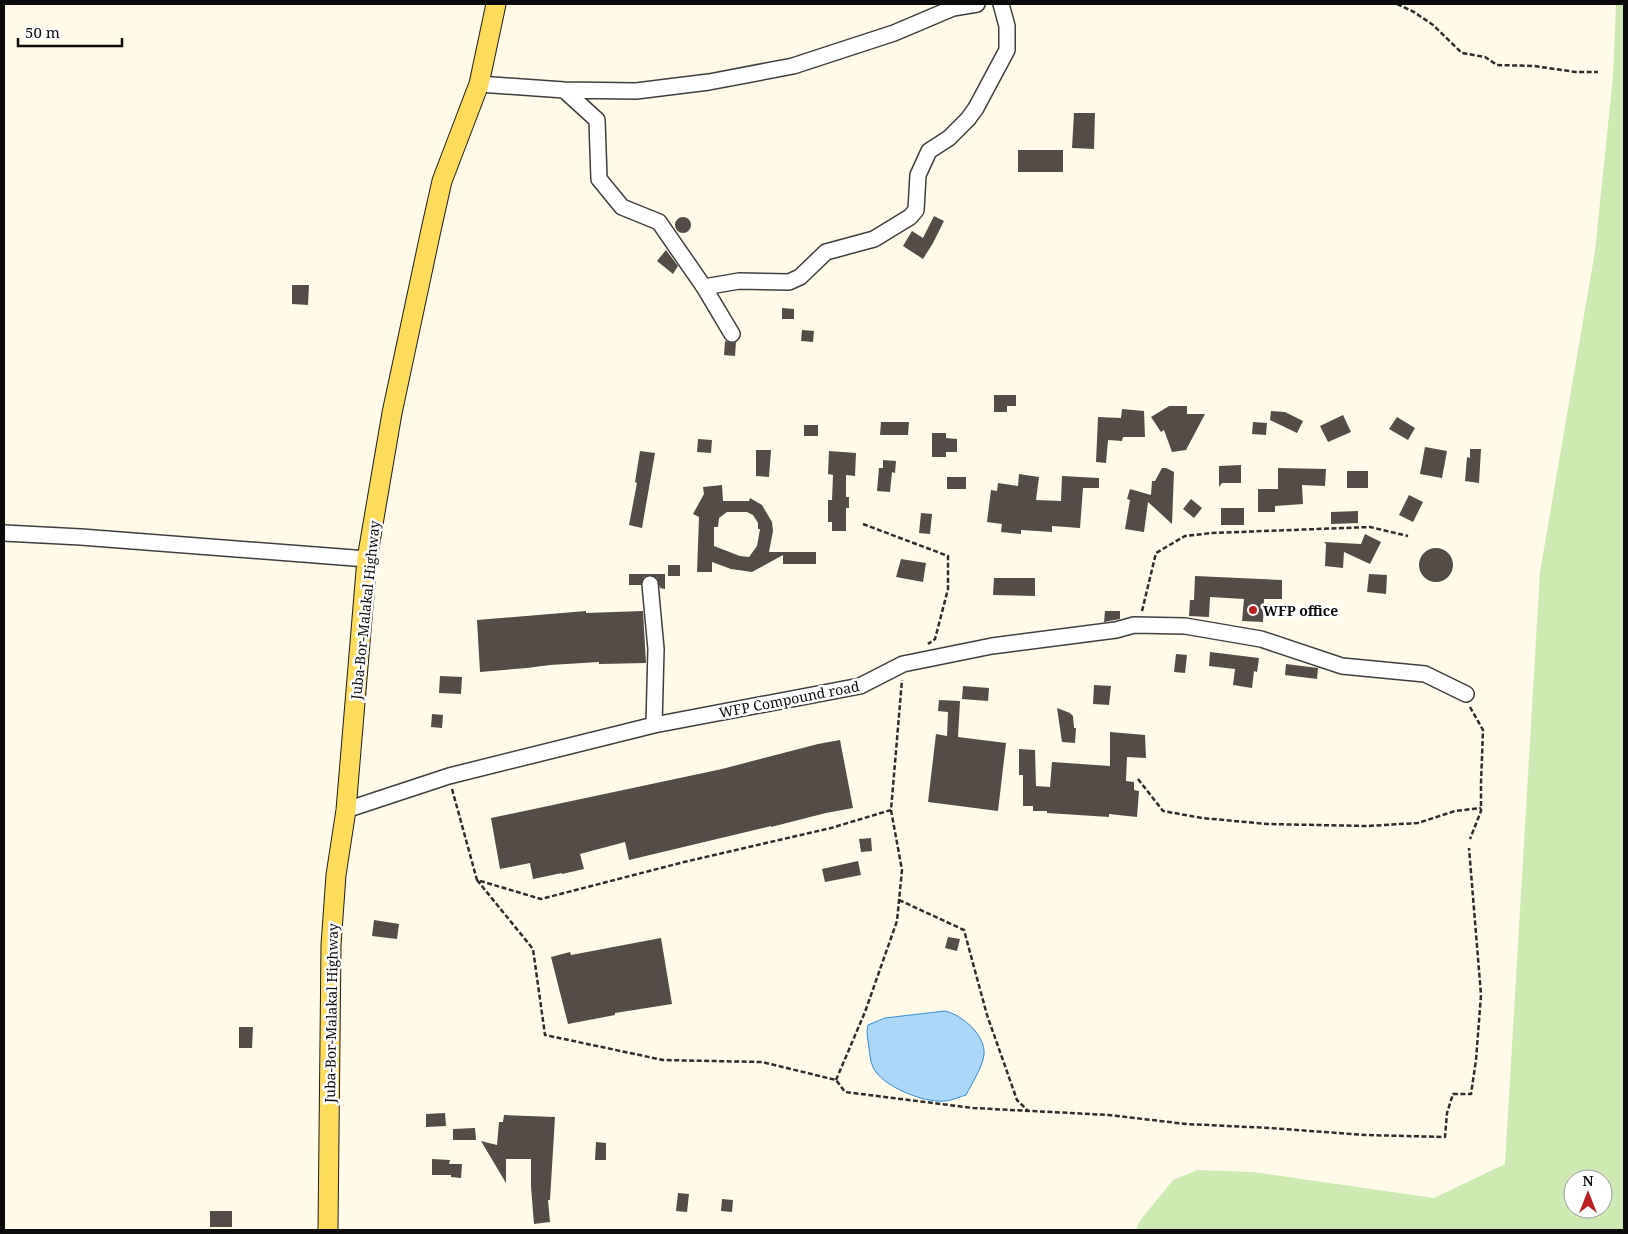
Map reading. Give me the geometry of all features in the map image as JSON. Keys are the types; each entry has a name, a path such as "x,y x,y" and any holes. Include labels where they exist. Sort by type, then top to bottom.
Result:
{"main road":[{"name":"Juba-Bor-Malakal Highway","path":"328,1230 331,945 336,875 346,810 367,559 392,413 442,181 479,84 496,4"}],"street":[{"path":"479,84 564,90 636,91 709,82 794,66 894,33 953,8 978,4"},
{"path":"704,287 739,281 789,282 800,277 826,252 874,239 910,217 916,210 918,175 929,151 949,138 968,119 976,108 1007,50 1007,26 1001,4"},
{"path":"564,90 597,120 600,179 622,207 659,222 704,287 732,334"},
{"path":"4,533 81,537 367,559"},
{"path":"650,584 656,649 654,725"},
{"name":"WFP Compound road","path":"346,810 449,776 654,725 860,686 903,664 992,646 1116,630 1134,625 1185,626 1261,639 1342,666 1425,674 1463,693"}],"path":[{"path":"1397,4 1414,12 1433,25 1462,53 1485,57 1497,65 1534,66 1576,72 1598,72"},
{"path":"863,524 948,556 948,589 935,639 922,649"},
{"path":"1134,625 1144,607 1156,553 1186,536 1284,530 1370,528 1408,536"},
{"path":"836,1080 865,1012 897,920 902,870 891,810 903,664"},
{"path":"1463,693 1483,730 1481,812 1470,839"},
{"path":"449,776 477,880 533,949 546,1035 663,1060 762,1062 836,1080 845,1092 972,1108 1109,1115 1186,1124 1365,1135 1445,1137 1447,1113 1453,1094 1471,1094 1476,1060 1480,995 1469,848"},
{"path":"1138,779 1163,812 1267,824 1368,826 1418,822 1455,812 1481,808"},
{"path":"477,880 541,899 684,862 831,828 891,810"},
{"path":"899,900 964,930 987,1015 1018,1100 1028,1111"}],"green space":[{"path":"1616,4 1624,4 1624,1230 1136,1230 1139,1222 1173,1180 1197,1170 1252,1172 1434,1198 1505,1164 1540,572 1595,251 1613,76"}],"water":[{"path":"945,1011 959,1017 972,1027 984,1048 981,1065 966,1095 947,1101 936,1101 904,1092 885,1081 873,1067 867,1036 868,1025 885,1018"}],"building":[{"path":"1074,113 1095,113 1094,149 1072,148"},
{"path":"1018,150 1063,150 1063,172 1018,172"},
{"path":"934,216 944,221 923,259 903,246 912,231 923,238"},
{"path":"683,217 689,219 691,225 689,231 683,233 677,231 675,225 677,219"},
{"path":"666,250 678,266 673,274 657,261"},
{"path":"292,285 309,285 308,305 292,304"},
{"path":"782,308 794,309 794,319 782,319"},
{"path":"802,330 814,331 813,342 801,341"},
{"path":"725,341 736,342 735,356 724,355"},
{"path":"994,395 1016,395 1016,406 1007,406 1007,412 994,412"},
{"path":"1169,406 1187,406 1187,414 1205,414 1186,450 1172,452 1164,430 1161,432 1151,417"},
{"path":"1122,409 1144,411 1145,437 1123,437 1122,441 1108,440 1106,463 1096,462 1098,417 1121,418"},
{"path":"1271,411 1285,412 1303,421 1297,433 1270,420"},
{"path":"1343,415 1351,432 1328,442 1320,426"},
{"path":"1397,417 1415,428 1408,440 1389,429"},
{"path":"881,422 909,422 908,435 880,435"},
{"path":"1253,422 1267,423 1266,435 1252,434"},
{"path":"804,425 818,425 818,436 804,436"},
{"path":"932,433 946,433 946,438 957,439 957,452 946,452 946,457 932,457"},
{"path":"698,439 712,440 711,453 697,452"},
{"path":"1425,447 1447,451 1442,478 1420,474"},
{"path":"1470,449 1481,449 1479,483 1465,481 1467,457 1470,458"},
{"path":"756,450 771,450 769,477 756,476"},
{"path":"640,451 655,453 642,528 629,525 637,483 635,482"},
{"path":"829,451 856,453 855,476 846,475 846,497 849,497 849,508 846,508 846,531 832,531 832,522 828,522 828,500 832,500 833,475 828,474"},
{"path":"883,460 896,461 895,473 892,472 890,492 877,491 879,468 883,468"},
{"path":"1241,465 1241,483 1222,483 1219,487 1219,466"},
{"path":"1162,468 1174,472 1172,524 1148,502 1144,532 1125,529 1130,500 1127,499 1130,489 1151,495 1152,481 1155,481"},
{"path":"1278,468 1326,469 1325,486 1302,485 1303,504 1275,506 1275,512 1258,512 1258,489 1278,489"},
{"path":"1347,471 1368,471 1368,488 1347,488"},
{"path":"1019,474 1039,477 1036,500 1061,501 1062,476 1099,478 1099,488 1083,488 1080,528 1052,526 1052,532 1021,530 1021,534 1001,532 1002,524 987,522 991,490 997,491 998,483 1018,486"},
{"path":"947,477 966,477 966,489 947,489"},
{"path":"722,485 723,501 749,501 750,498 762,505 772,522 773,531 769,552 816,552 816,564 783,564 783,555 752,572 731,569 712,562 712,572 697,572 699,517 693,514 704,494 703,487","holes":["727,512 747,512 753,515 758,523 758,529 760,529 757,546 749,557 740,556 714,546 714,527 718,527 719,518"]},
{"path":"1409,495 1423,502 1413,522 1399,515"},
{"path":"1191,499 1202,508 1194,518 1183,509"},
{"path":"1221,508 1244,508 1244,525 1221,525"},
{"path":"1358,511 1358,523 1331,524 1331,512"},
{"path":"921,513 932,514 930,534 919,533"},
{"path":"1365,534 1381,542 1370,564 1344,552 1343,568 1325,566 1326,544 1324,542 1361,544"},
{"path":"1436,548 1448,553 1453,565 1448,577 1436,582 1424,577 1419,565 1424,553"},
{"path":"901,559 926,563 923,582 896,577"},
{"path":"668,565 680,565 680,576 668,576"},
{"path":"629,574 665,574 665,589 660,588 657,578 650,575 644,577 641,585 629,585"},
{"path":"1369,574 1387,575 1386,594 1367,592"},
{"name":"WFP office","path":"1195,576 1282,580 1282,599 1264,599 1263,622 1242,621 1244,599 1210,597 1209,617 1189,616 1190,600 1194,600"},
{"path":"994,578 1035,578 1035,596 993,595"},
{"path":"586,611 586,613 643,611 646,663 599,664 599,662 480,672 477,620"},
{"path":"1105,611 1120,611 1120,619 1104,622"},
{"path":"1210,652 1259,658 1257,672 1254,671 1252,688 1233,685 1235,669 1209,666"},
{"path":"1176,654 1187,655 1185,673 1174,672"},
{"path":"1286,664 1318,668 1317,679 1285,675"},
{"path":"440,676 462,677 461,694 439,693"},
{"path":"1094,685 1111,686 1109,705 1093,704"},
{"path":"963,686 989,688 988,701 962,699"},
{"path":"939,700 960,701 958,737 1006,743 998,811 928,802 936,734 947,736 948,712 938,711"},
{"path":"1057,708 1073,716 1074,728 1076,728 1075,743 1062,742"},
{"path":"432,714 443,715 442,728 431,727"},
{"path":"1110,732 1145,735 1146,758 1127,757 1126,781 1134,782 1134,790 1139,791 1137,817 1109,814 1109,817 1047,813 1047,811 1033,811 1033,806 1023,806 1023,775 1019,775 1019,749 1035,750 1036,786 1050,787 1052,762 1110,766"},
{"path":"840,740 853,808 629,860 625,842 580,854 584,869 562,874 533,879 530,863 500,869 491,818 722,769"},
{"path":"871,838 872,851 861,852 859,839"},
{"path":"858,861 861,875 825,882 822,869"},
{"path":"374,920 399,924 397,939 372,936"},
{"path":"948,937 960,939 957,951 945,948"},
{"path":"661,938 672,1004 615,1013 615,1015 568,1024 551,957 570,952 571,955"},
{"path":"239,1027 253,1027 252,1048 239,1048"},
{"path":"445,1113 446,1126 426,1127 426,1114"},
{"path":"504,1115 555,1117 550,1200 548,1200 550,1222 534,1224 531,1159 506,1159 506,1183 481,1141 497,1145 499,1122 503,1122"},
{"path":"475,1128 476,1140 453,1140 453,1129"},
{"path":"596,1142 606,1143 606,1160 595,1160"},
{"path":"432,1159 450,1160 449,1164 462,1164 461,1178 451,1177 451,1175 432,1175"},
{"path":"678,1193 689,1194 687,1212 676,1211"},
{"path":"722,1199 733,1200 732,1212 721,1211"},
{"path":"210,1211 232,1211 232,1227 210,1227"}],"place":[{"name":"WFP office","path":"1253,610"}]}
